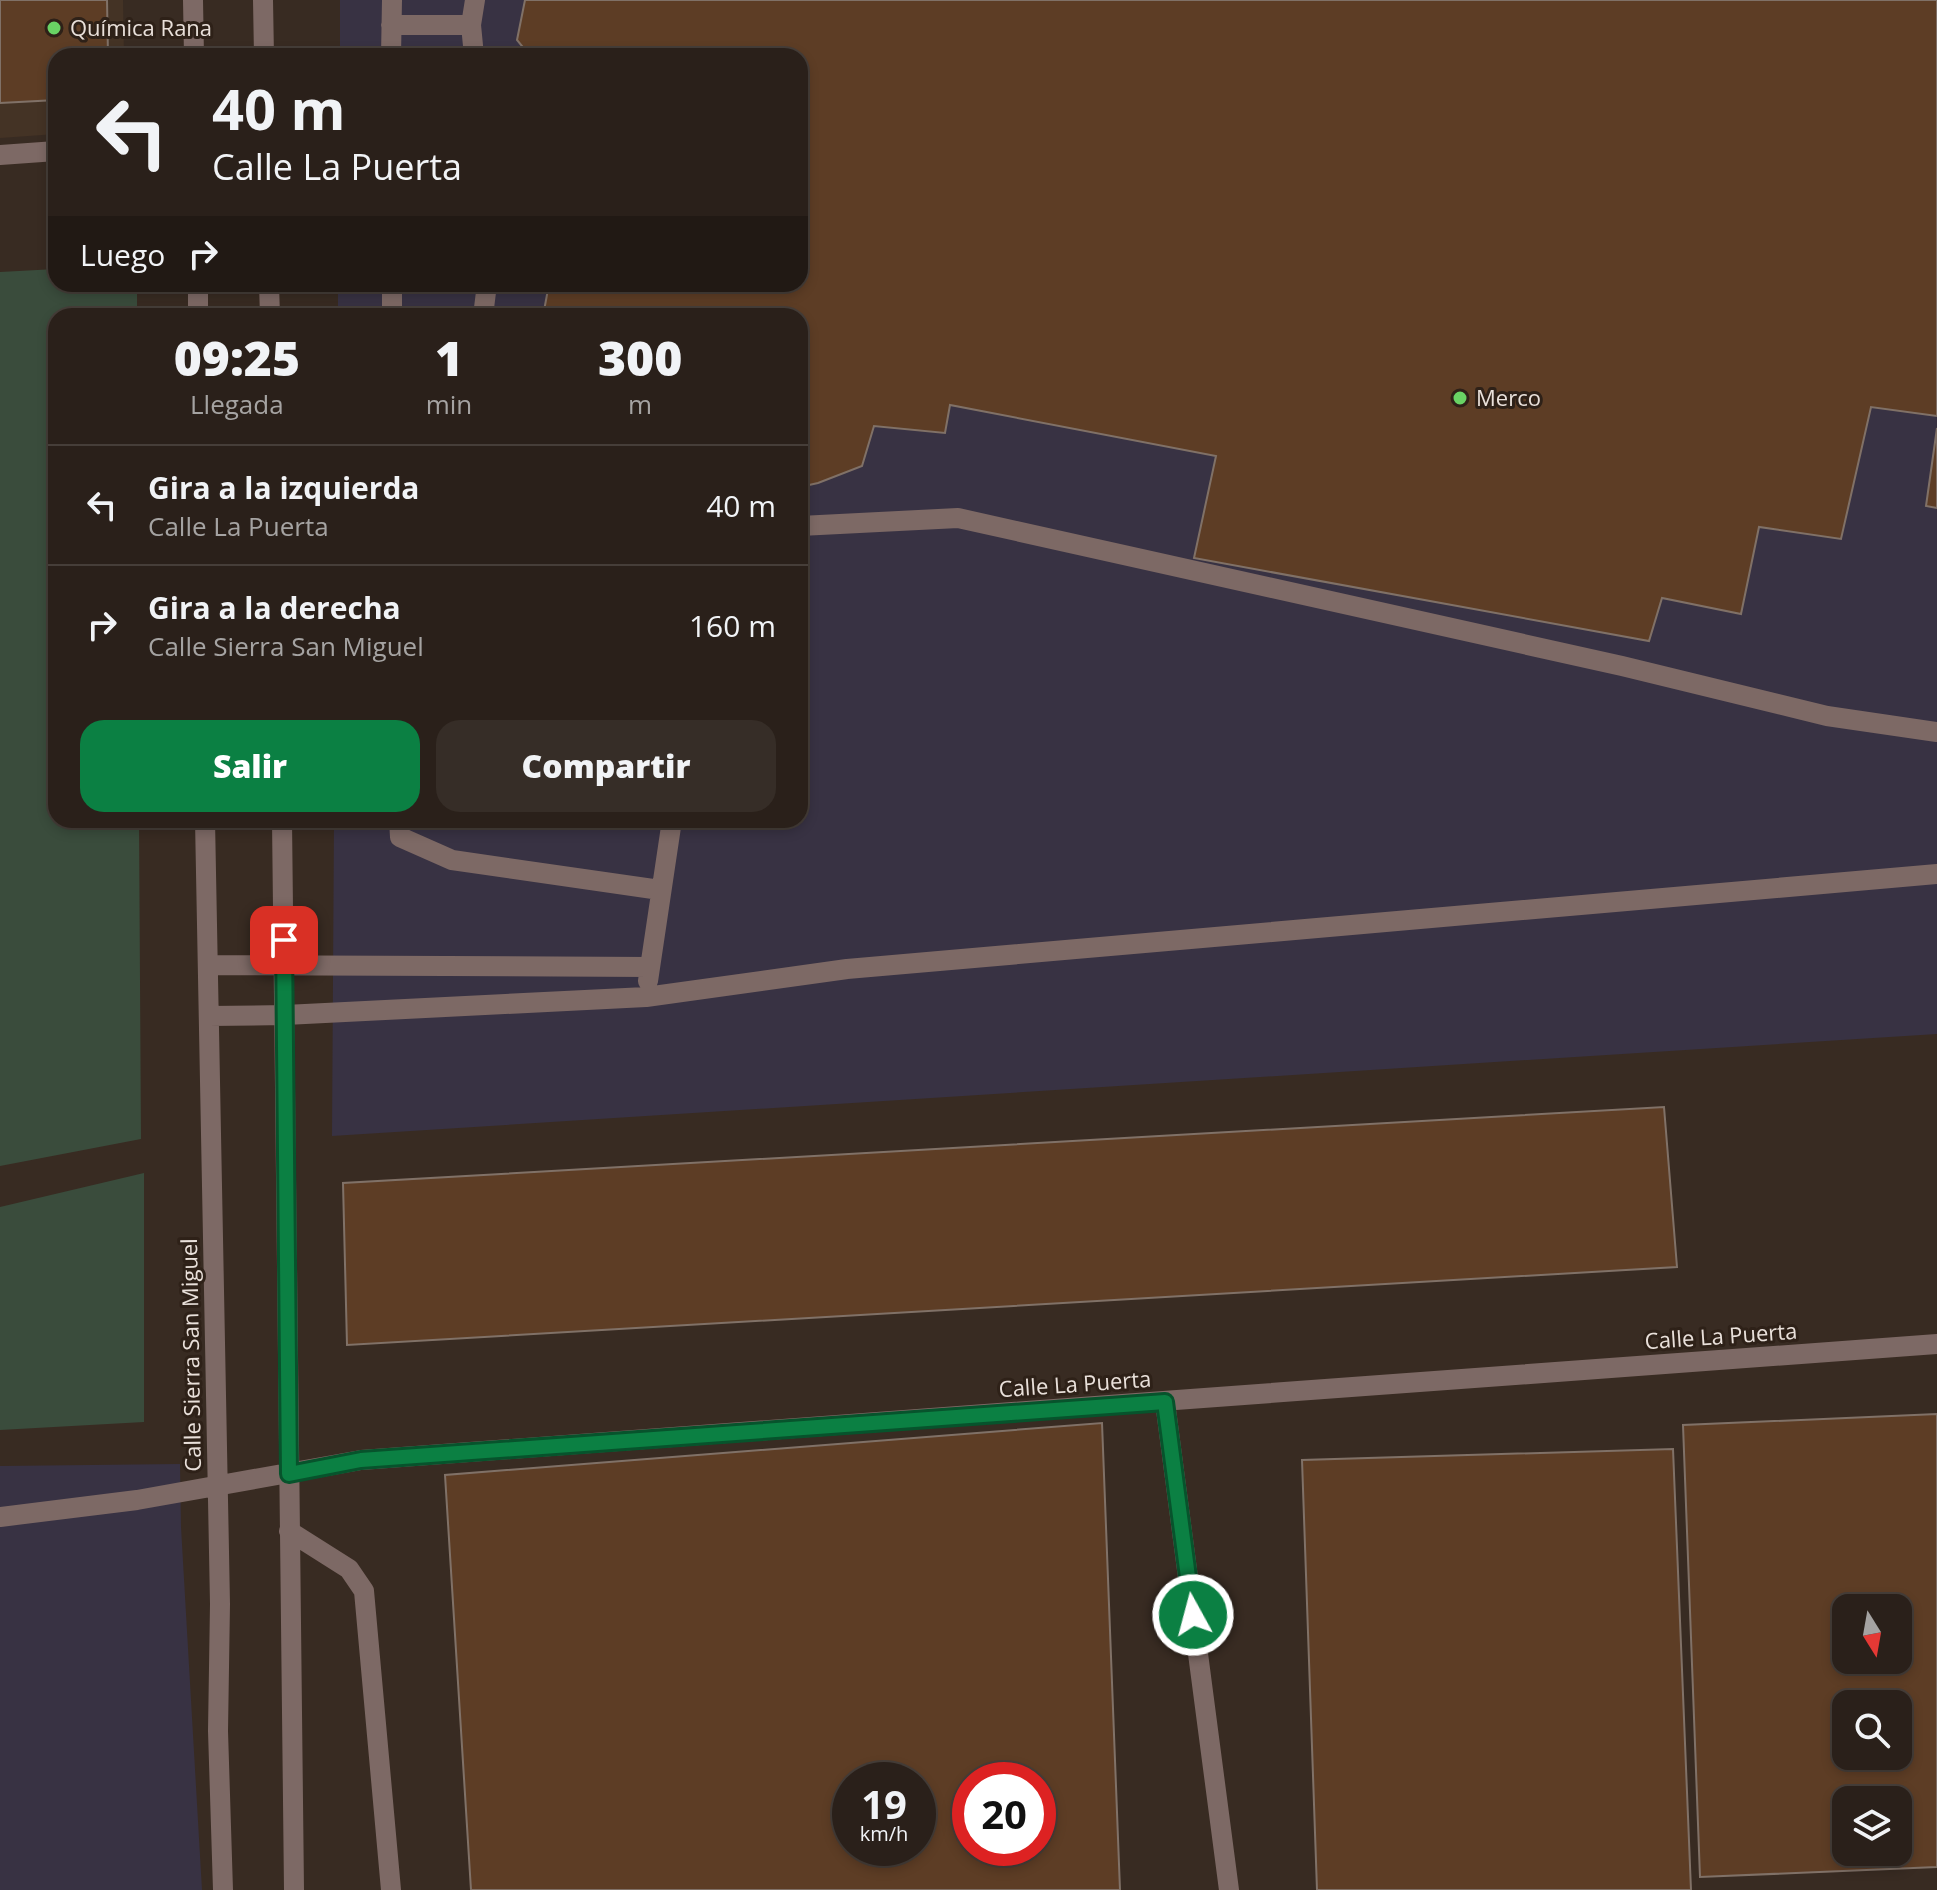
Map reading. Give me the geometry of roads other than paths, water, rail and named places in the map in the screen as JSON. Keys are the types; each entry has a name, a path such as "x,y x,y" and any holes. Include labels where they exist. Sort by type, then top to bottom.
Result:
{"street":[{"path":"193,0 194,48"},
{"path":"263,0 264,48"},
{"path":"391,48 392,0"},
{"path":"473,48 471,25 475,0"},
{"path":"391,25 471,25"},
{"path":"0,155 48,152"},
{"path":"808,526 958,518 1622,666 1827,716 1937,732"},
{"name":"Calle Sierra San Miguel","path":"205,828 223,1890"},
{"path":"282,828 294,1890"},
{"path":"399,828 400,837 452,860 660,890"},
{"path":"646,997 671,828"},
{"path":"209,1016 646,997 847,969 1937,874"},
{"path":"208,965 650,967"},
{"name":"Calle La Puerta","path":"0,1517 137,1500 361,1460 1937,1344"},
{"path":"1165,1402 1229,1890"},
{"path":"289,1531 349,1569 364,1591 391,1890"}],"place":[{"name":"Química Rana","path":"54,28"},
{"name":"Merco","path":"1460,398"}]}
